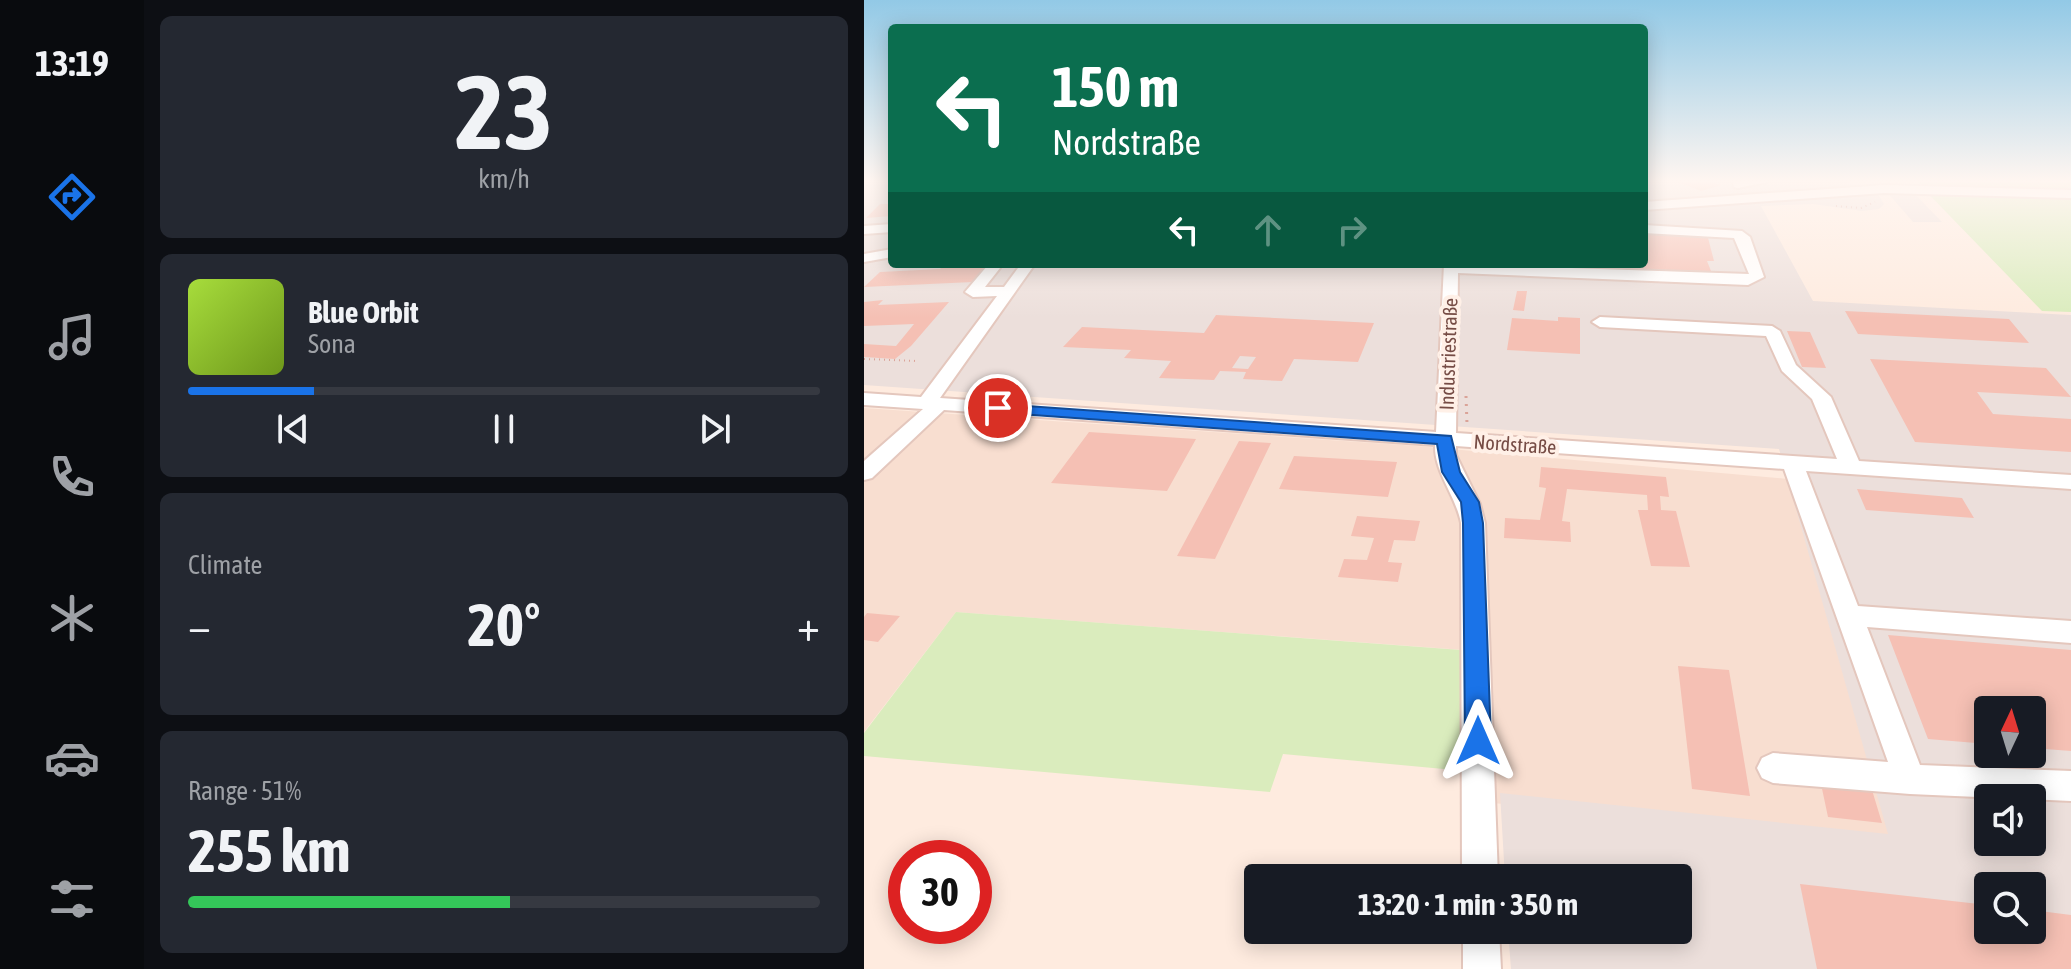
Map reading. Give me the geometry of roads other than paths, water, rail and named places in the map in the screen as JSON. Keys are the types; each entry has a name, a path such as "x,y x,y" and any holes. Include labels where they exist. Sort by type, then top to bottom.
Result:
{"street":[{"path":"1512,268 1748,280 1756,277 1743,237 1737,234 1648,229"},
{"path":"864,230 888,231"},
{"path":"864,258 888,254"},
{"path":"993,268 973,292 1010,291"},
{"path":"864,473 933,404 1025,268"},
{"name":"Industriestraße","path":"1451,268 1445,455 1451,472 1470,502 1473,523 1480,864"},
{"path":"1600,322 1772,331 1788,367 1821,397 1851,467"},
{"name":"Nordstraße","path":"864,399 2071,482"},
{"path":"1462,487 1463,465 1471,452 1487,442"},
{"path":"1792,462 1910,779"},
{"path":"1849,615 2071,632"},
{"path":"1773,768 1910,779 2071,786"},
{"path":"1481,944 1482,969"}]}
